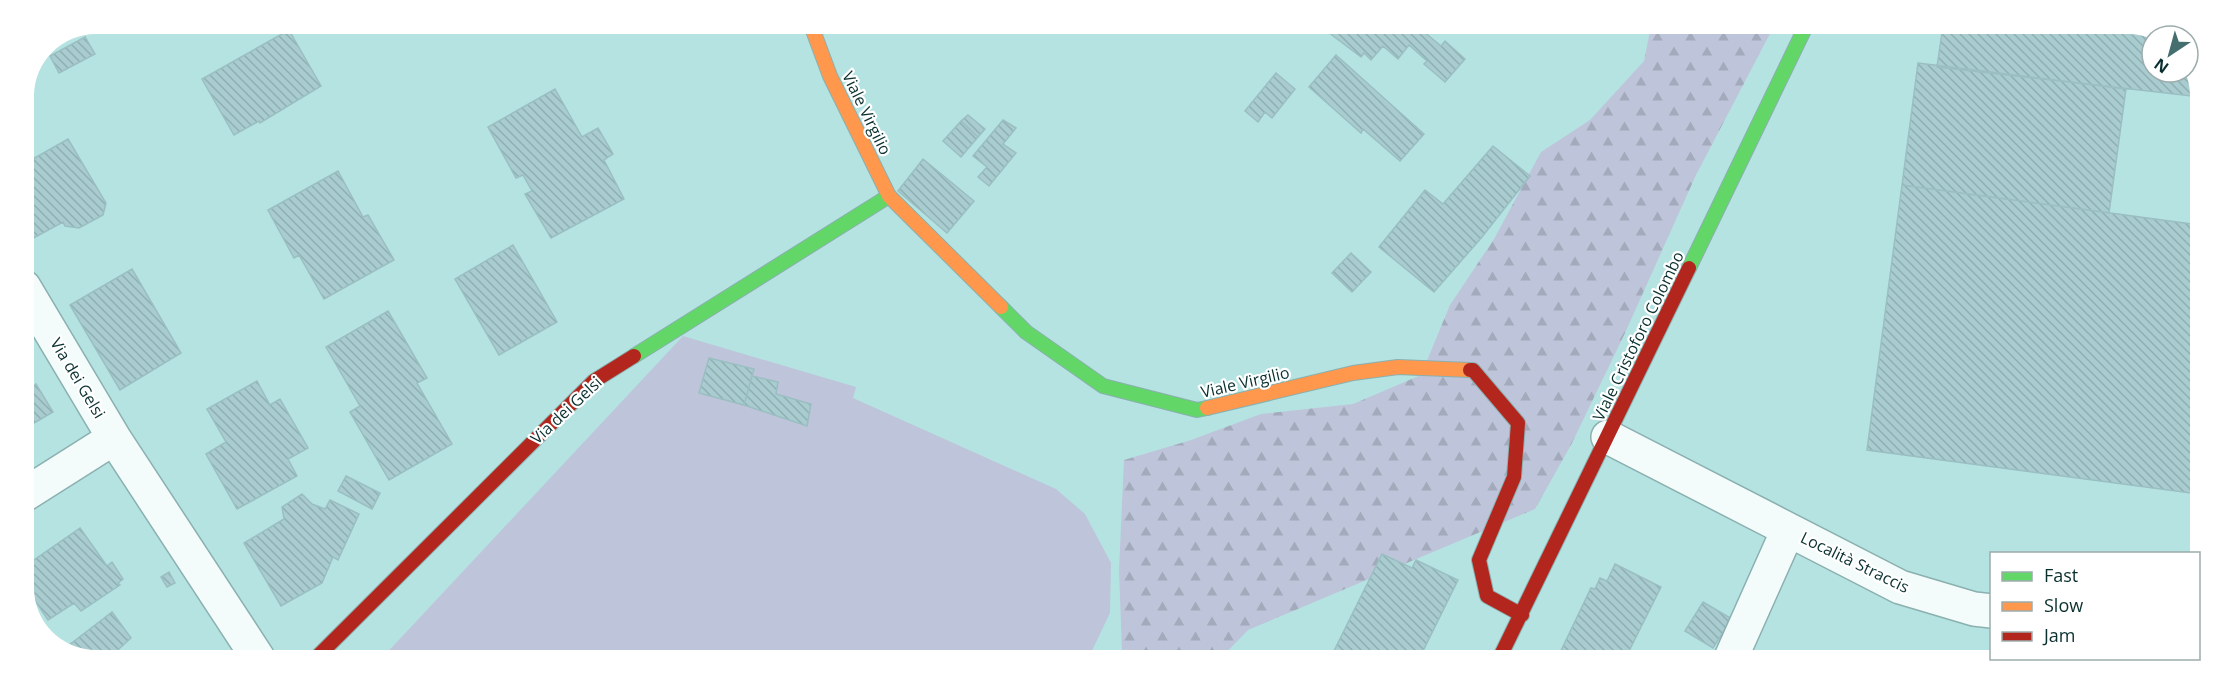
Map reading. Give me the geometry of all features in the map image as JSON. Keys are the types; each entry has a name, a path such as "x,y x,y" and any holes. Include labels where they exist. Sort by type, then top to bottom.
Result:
{"street":[{"name":"Viale Virgilio","path":"814,34 830,76 889,196 1026,332 1104,386 1197,410 1353,373 1398,367 1473,370 1518,423 1514,477 1479,560 1487,596 1522,615"},
{"name":"Viale Cristoforo Colombo","path":"1504,650 1802,34"},
{"name":"Via dei Gelsi","path":"324,650 594,381 889,196"},
{"name":"Via dei Gelsi","path":"34,304 114,438 253,650"},
{"name":"Località Straccis","path":"1608,437 1900,586 1974,609 1990,611"},
{"path":"35,488 114,438"},
{"path":"1734,650 1788,530"}],"green space":[{"path":"1649,34 1770,34 1696,175 1625,333 1571,445 1535,509 1248,630 1229,650 1122,650 1119,570 1124,460 1191,440 1261,414 1353,404 1421,375 1450,305 1494,239 1541,152 1590,120 1644,61"},
{"path":"683,336 856,387 853,398 1056,489 1085,514 1111,563 1110,613 1092,650 389,650"}],"building":[{"path":"282,34 291,34 321,86 260,123 259,121 234,135 202,79"},
{"path":"1331,34 1427,34 1441,46 1445,41 1465,59 1445,82 1424,64 1427,61 1409,45 1398,59 1383,46 1371,60 1364,53 1361,57"},
{"path":"1942,34 2136,35 2140,36 2140,84 2188,84 2189,96 1937,67"},
{"path":"85,37 95,54 59,73 51,56"},
{"path":"1336,55 1424,134 1400,161 1363,129 1361,133 1309,87"},
{"path":"1918,63 2126,89 2109,213 1902,185"},
{"path":"1276,73 1295,89 1272,118 1265,112 1258,122 1245,111"},
{"path":"555,89 582,137 598,128 613,154 604,160 624,199 551,238 525,194 532,191 523,175 516,178 488,127"},
{"path":"968,115 985,129 978,137 961,121"},
{"path":"1003,120 1016,128 1003,144 1016,153 989,186 978,177 987,167 973,156"},
{"path":"961,121 978,137 961,157 943,141"},
{"path":"68,139 106,203 103,215 79,228 65,226 63,222 34,238 34,158"},
{"path":"1493,146 1530,176 1482,237 1434,292 1379,247 1425,190 1443,204"},
{"path":"923,159 974,201 947,233 898,191"},
{"path":"338,171 363,217 368,215 394,260 324,299 299,255 294,258 268,210"},
{"path":"1902,185 2189,224 2190,493 1867,450"},
{"path":"513,245 557,322 499,355 455,279"},
{"path":"1351,253 1371,272 1352,292 1332,273"},
{"path":"132,269 181,353 120,390 70,305"},
{"path":"388,311 427,378 417,383 452,444 389,480 350,412 360,406 326,347"},
{"path":"709,358 754,369 744,405 699,393"},
{"path":"752,376 778,382 776,394 811,404 807,426 744,405"},
{"path":"257,381 270,405 280,399 308,448 288,459 297,476 237,509 206,454 226,442 207,409"},
{"path":"36,384 53,412 35,423"},
{"path":"346,476 380,493 372,509 338,491"},
{"path":"302,494 312,504 325,509 330,500 359,514 338,560 333,557 322,583 281,606 244,543 284,519 282,507"},
{"path":"80,528 107,566 112,562 123,579 118,583 120,585 81,611 74,603 48,620 36,600 35,559"},
{"path":"1382,554 1412,568 1416,560 1458,580 1423,650 1334,650"},
{"path":"1615,564 1661,587 1630,650 1561,650 1591,588 1595,589 1600,578 1607,581"},
{"path":"169,572 175,583 167,587 161,577"},
{"path":"1703,602 1732,619 1713,648 1685,631"},
{"path":"112,612 131,638 118,650 88,649 70,644"}],"traffic: fast":[{"path":"1689,268 1802,34"},
{"path":"634,356 889,196"},
{"path":"1001,307 1026,332 1103,386 1197,410 1207,408"}],"traffic: slow":[{"path":"814,34 830,76 889,196 1001,307"},
{"path":"1207,408 1353,373 1398,367 1470,370"}],"traffic: jam":[{"path":"1503,650 1689,268"},
{"path":"324,650 594,381 634,356"},
{"path":"1470,370 1473,370 1518,423 1514,477 1479,560 1487,596 1522,615"}]}
